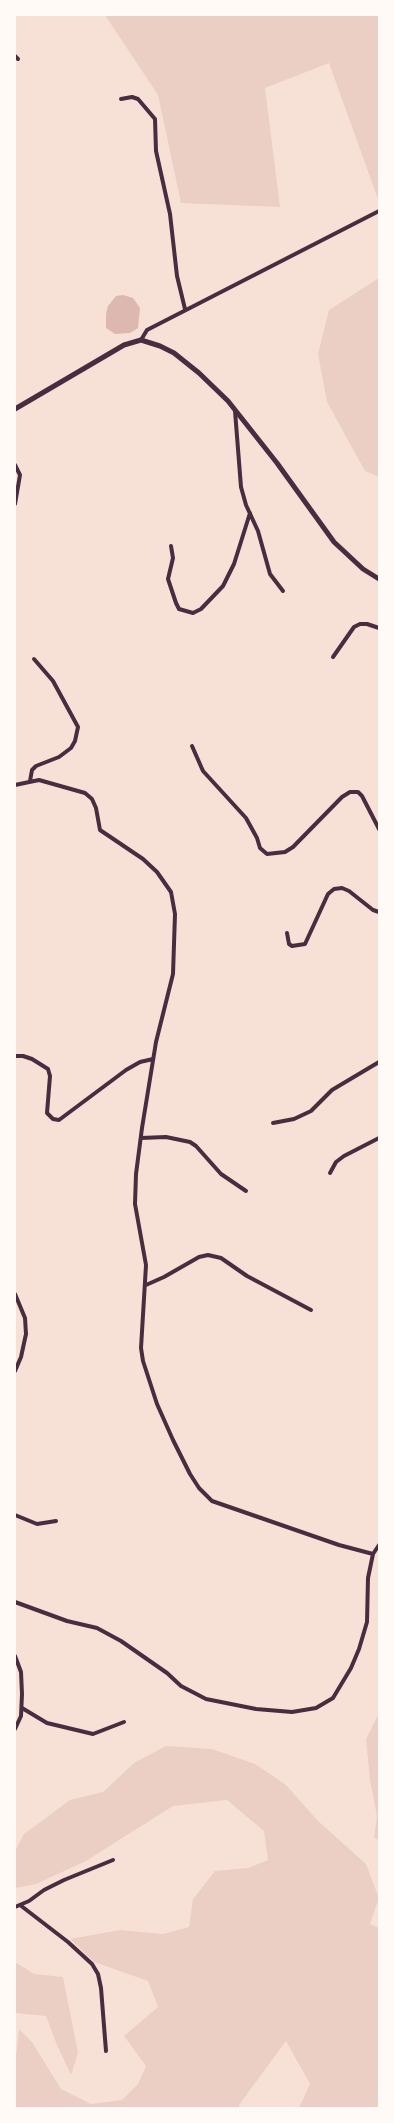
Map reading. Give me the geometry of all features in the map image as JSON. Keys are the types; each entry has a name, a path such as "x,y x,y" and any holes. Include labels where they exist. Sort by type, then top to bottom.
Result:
{"main road":[{"path":"15,409 124,345 141,340 150,342 174,354 214,386 235,409 277,463 334,542 363,568 379,579"}],"street":[{"path":"121,99 132,97 138,100 155,120 156,151 170,214 177,276 185,310"},
{"path":"141,340 147,330 379,211"},
{"path":"235,409 240,487 258,532 270,574 282,591"},
{"path":"15,465 20,475 15,504"},
{"path":"171,546 173,558 168,579 176,604 179,609 193,613 201,609 223,586 234,564 250,514"},
{"path":"333,657 354,627 360,624 367,624 379,628"},
{"path":"30,781 32,770 36,766 59,757 71,748 75,741 78,727 53,681 34,659"},
{"path":"192,746 203,771 246,818 257,838 260,848 267,854 285,852 293,847 342,797 350,792 358,792 362,796 379,829"},
{"path":"15,785 30,781 48,782 85,793 92,799 96,808 100,830 144,859 157,872 171,892 175,914 172,974 153,1060 136,1174 135,1204 146,1265 141,1348 146,1371 173,1440 199,1488 212,1501 221,1506 372,1554"},
{"path":"287,933 289,944 292,946 305,944 328,894 334,889 342,888 348,891 373,910 379,912"},
{"path":"15,1056 32,1059 48,1069 50,1076 47,1113 53,1119 59,1120 126,1070 140,1062 153,1060"},
{"path":"273,1123 294,1119 311,1111 332,1090 379,1062"},
{"path":"141,1138 166,1137 190,1142 196,1146 221,1174 246,1191"},
{"path":"330,1173 336,1162 344,1156 379,1138"},
{"path":"146,1285 199,1257 208,1255 221,1258 247,1276 311,1310"},
{"path":"15,1294 25,1318 26,1334 21,1357 15,1371"},
{"path":"15,1515 37,1524 45,1524 56,1520"},
{"path":"15,1602 67,1621 98,1628 167,1673 181,1686 206,1698 248,1708 292,1712 316,1708 333,1698 351,1668 367,1622 368,1578 372,1554 379,1545"},
{"path":"15,1656 21,1672 22,1708 15,1729"},
{"path":"22,1708 47,1723 93,1734 124,1722"},
{"path":"15,1907 57,1884 113,1860"},
{"path":"20,1905 68,1942 92,1964 101,1988 106,2051"}],"shaded area":[{"path":"105,15 379,15 379,202 329,63 265,88 280,207 181,203 158,95"},
{"path":"379,278 379,477 365,471 327,402 318,354 329,310"},
{"path":"123,295 133,298 140,308 138,328 130,333 115,334 106,328 106,314 108,306 116,296"},
{"path":"379,1713 379,1840 374,1838 377,1816 370,1780 366,1739"},
{"path":"166,1746 212,1749 255,1764 286,1785 318,1821 366,1864 379,1898 370,1924 379,1928 379,2108 299,2108 310,2084 286,2041 239,2105 239,2108 15,2108 15,2064 19,2029 32,2042 61,2089 91,2104 122,2100 138,2084 146,2066 124,2036 158,2007 148,1981 94,1962 70,1939 120,1930 163,1934 189,1927 193,1899 215,1871 248,1868 268,1860 264,1831 227,1800 173,1806 86,1861 36,1884 15,1888 15,1851 24,1834 70,1800 103,1792 134,1763"},
{"path":"15,1962 34,1974 63,1977 78,2053 71,2075 46,2016 15,2013"}]}
